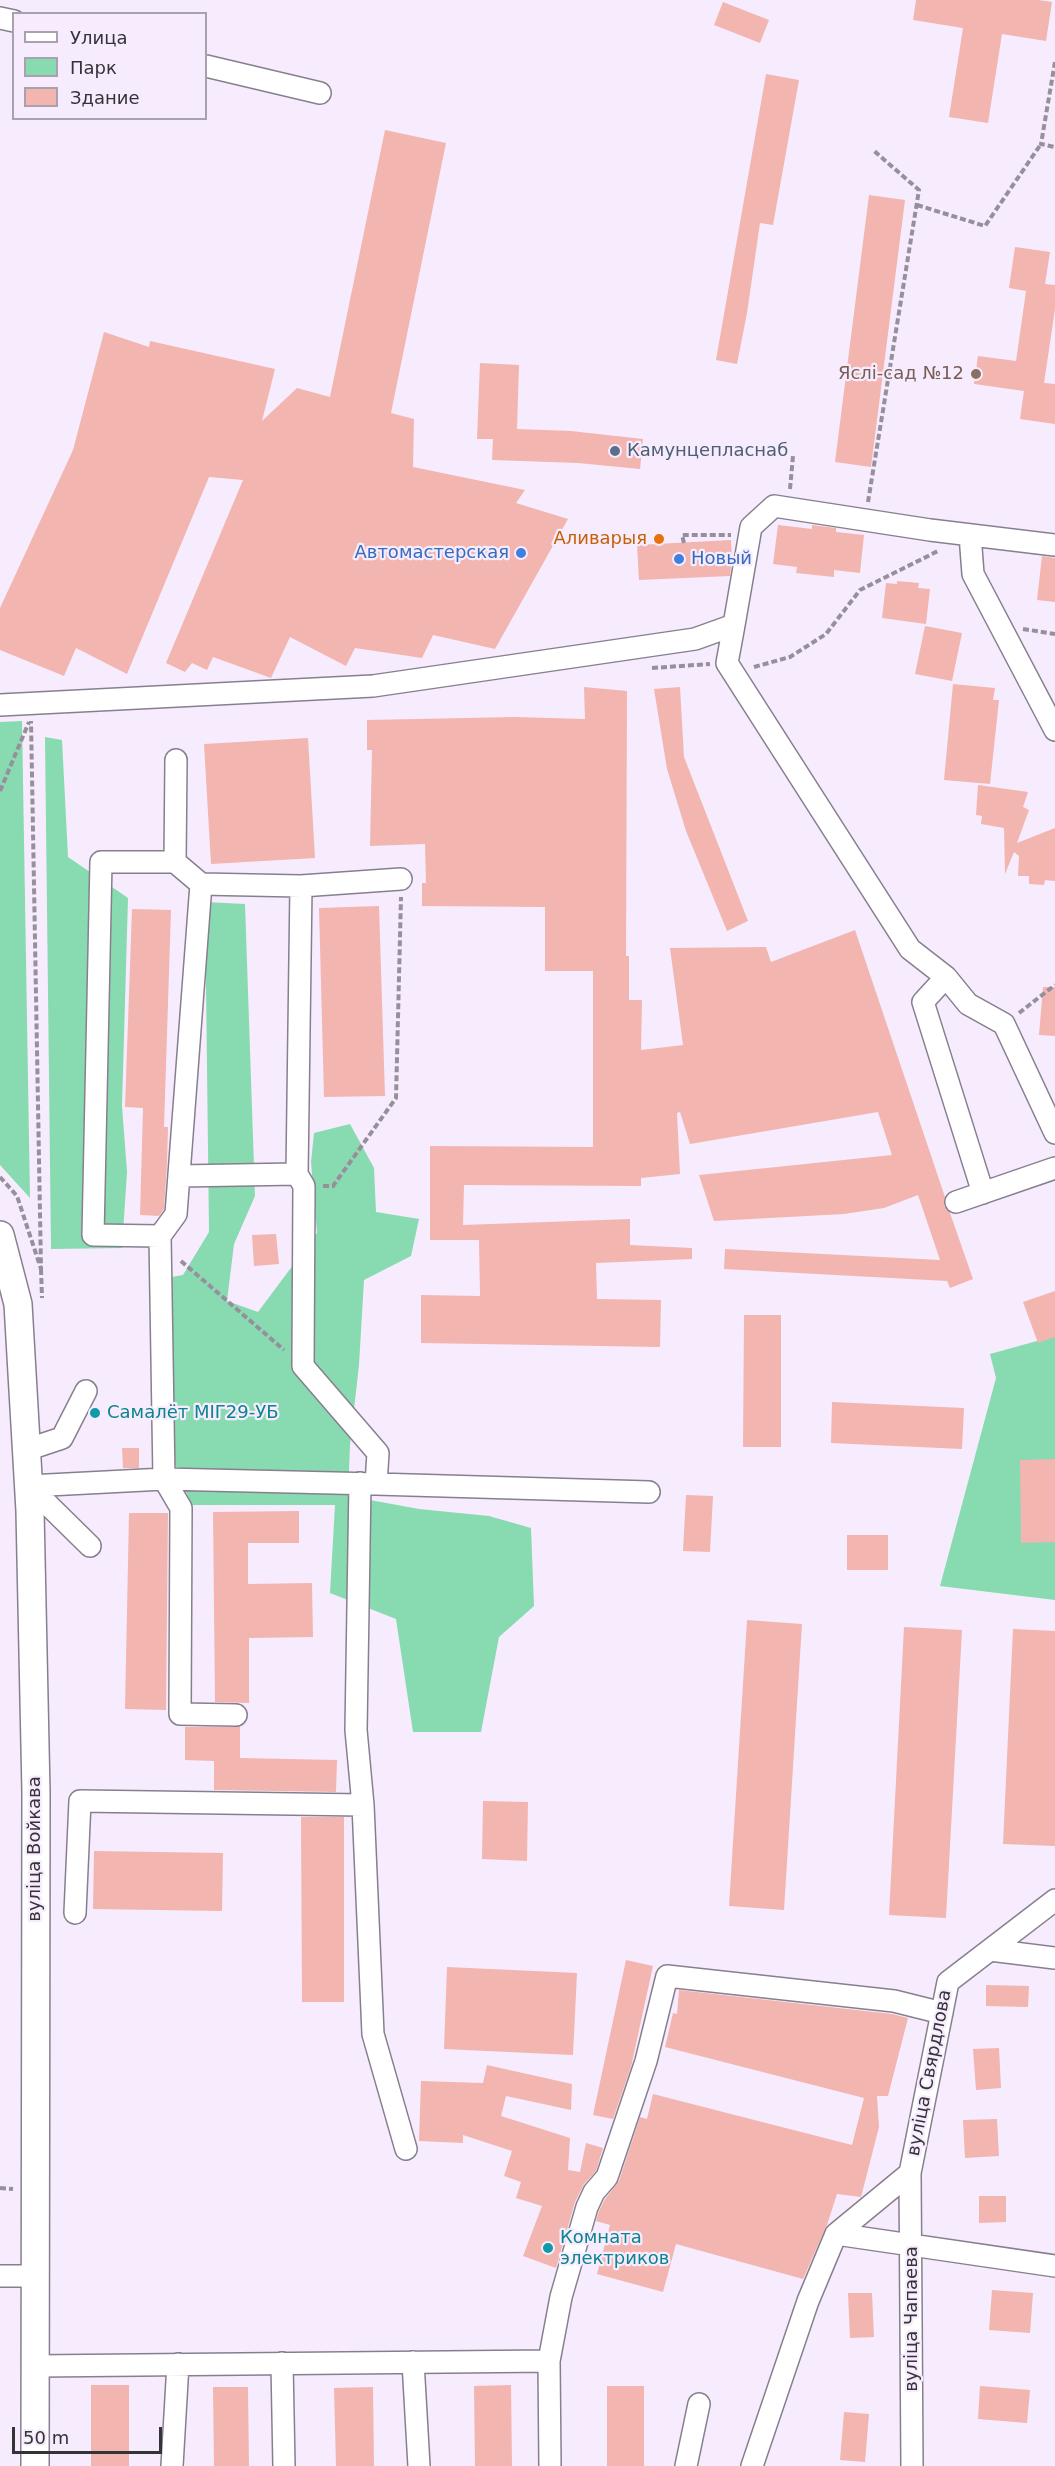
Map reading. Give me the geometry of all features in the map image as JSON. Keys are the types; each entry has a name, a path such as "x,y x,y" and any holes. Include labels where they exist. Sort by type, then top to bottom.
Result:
{"main road":[{"name":"вуліца Войкава","path":"0,1235 18,1304 28,1486 36,1793 35,2466"}],"street":[{"path":"207,66 320,93"},
{"path":"1055,545 774,506 751,527 727,663 910,949 946,977 968,1004 1004,1024 1055,1133"},
{"path":"970,535 973,574 1055,730"},
{"path":"0,705 373,686 695,639 734,625"},
{"path":"176,760 176,861"},
{"path":"160,1240 93,1235 101,862 176,861 201,884 301,886 401,879"},
{"path":"201,884 176,1214 160,1240 164,1479 181,1508 180,1714 236,1715"},
{"path":"301,886 303,1366 378,1453 368,1483 356,1730 363,1805 373,2034 406,2149"},
{"path":"946,977 923,1002 983,1193"},
{"path":"956,1202 1055,1168"},
{"path":"179,1176 301,1180"},
{"path":"26,1450 62,1437 86,1391"},
{"path":"28,1486 164,1479 649,1492"},
{"path":"28,1486 90,1546"},
{"path":"75,1913 80,1801 363,1805"},
{"name":"вуліца Свярдлова","path":"752,2466 808,2301 836,2234 910,2173 948,1982 1055,1900"},
{"path":"990,1950 1055,1958"},
{"path":"550,2466 549,2361 561,2297 587,2207 594,2192 607,2177 646,2061 667,1976 894,2001 942,2013"},
{"name":"вуліца Чапаева","path":"910,2173 912,2466"},
{"path":"836,2234 1055,2266"},
{"path":"0,2276 35,2276"},
{"path":"36,2366 549,2361"},
{"path":"413,2362 419,2466"},
{"path":"282,2363 284,2466"},
{"path":"172,2466 178,2364"},
{"path":"686,2466 699,2404"}],"path":[{"path":"917,205 985,226 1041,144 1055,63"},
{"path":"1041,144 1055,147"},
{"path":"865,520 919,190 873,150"},
{"path":"789,508 793,456"},
{"path":"684,543 682,535 749,537"},
{"path":"649,668 727,663 754,667 790,657 826,634 860,590 970,535"},
{"path":"0,790 30,716 41,1269 17,1196 0,1177"},
{"path":"301,1180 333,1186 396,1098 401,879"},
{"path":"1004,1024 1055,986"},
{"path":"160,1240 303,1366"},
{"path":"0,2188 17,2189"}],"green space":[{"path":"22,721 30,1198 0,1165 0,722"},
{"path":"45,737 62,740 68,857 128,898 122,1106 127,1172 122,1248 51,1249"},
{"path":"205,902 245,904 255,1196 234,1244 227,1301 258,1312 317,1233 311,1162 314,1133 350,1124 374,1168 376,1212 419,1219 411,1256 364,1280 348,1496 419,1509 489,1516 531,1528 534,1606 499,1637 481,1732 413,1732 396,1619 330,1593 335,1505 191,1505 164,1435 161,1279 183,1275 209,1232"},
{"path":"1055,1336 1055,1600 940,1586 996,1378 990,1354"}],"building":[{"path":"916,0 1052,2 1046,41 1002,34 988,123 949,117 963,28 913,20"},
{"path":"723,2 769,20 760,43 714,25"},
{"path":"766,74 799,80 773,225 760,223 737,364 716,360"},
{"path":"385,130 446,143 391,413 414,419 413,467 525,490 516,503 568,519 495,649 433,635 422,658 355,648 346,666 290,637 271,678 213,657 207,670 192,663 185,672 166,663 243,480 209,477 127,674 76,648 64,676 0,650 0,608 73,450 104,332 149,347 150,341 275,369 262,421 297,388 330,397"},
{"path":"869,195 905,200 871,467 835,462"},
{"name":"Яслі-сад №12","path":"1015,247 1050,252 1045,284 1055,285 1055,309 1044,383 1055,384 1055,424 1020,419 1024,391 974,384 978,356 1016,361 1026,291 1009,288"},
{"path":"480,363 519,365 517,429 571,431 643,439 640,469 578,463 492,460 493,439 477,439"},
{"path":"778,525 812,529 812,525 836,528 836,532 864,535 860,573 834,570 834,577 796,573 797,567 773,564"},
{"path":"731,540 730,576 639,580 637,545"},
{"path":"1042,556 1055,558 1055,602 1037,600"},
{"path":"897,581 919,583 918,588 930,589 926,624 882,618 886,583 897,584"},
{"path":"925,626 962,633 952,681 915,674"},
{"path":"953,684 995,688 993,700 999,700 990,784 944,780"},
{"path":"584,687 627,691 626,956 629,956 629,1000 642,1000 641,1050 683,1045 670,948 766,947 771,962 855,930 945,1197 944,1206 950,1213 973,1279 950,1288 947,1281 724,1269 725,1249 940,1260 918,1195 884,1208 844,1214 714,1221 699,1175 892,1155 878,1112 690,1144 680,1112 677,1113 680,1174 641,1178 641,1186 464,1185 463,1225 630,1219 630,1245 692,1248 692,1259 596,1263 597,1299 661,1300 660,1347 421,1343 421,1295 480,1296 479,1240 430,1240 430,1146 593,1147 593,971 545,971 545,907 422,906 422,883 426,883 425,844 370,846 372,750 367,750 367,720 515,717 585,719"},
{"path":"680,687 684,757 748,921 727,931 686,831 667,769 654,689"},
{"path":"308,738 315,858 211,864 204,744"},
{"path":"978,785 1028,792 1023,807 1029,810 1017,843 1055,828 1055,881 1045,880 1044,885 1029,884 1029,876 1018,876 1019,856 1014,852 1005,874 1004,828 981,824 982,816 976,815"},
{"path":"379,906 385,1096 324,1097 319,908"},
{"path":"132,909 171,910 164,1127 168,1127 167,1164 164,1209 159,1216 140,1215 143,1108 125,1107"},
{"path":"1043,987 1055,987 1055,1036 1039,1035"},
{"path":"276,1234 279,1264 254,1266 252,1235"},
{"path":"1055,1291 1055,1337 1038,1343 1023,1302"},
{"path":"744,1315 781,1315 781,1447 743,1447"},
{"path":"832,1402 964,1408 962,1449 831,1443"},
{"path":"122,1448 139,1448 139,1468 123,1468"},
{"path":"1055,1459 1055,1542 1021,1543 1020,1460"},
{"path":"686,1495 713,1496 710,1552 683,1551"},
{"path":"299,1511 299,1543 248,1543 248,1584 312,1583 313,1637 249,1638 249,1703 215,1702 213,1512"},
{"path":"129,1513 168,1513 166,1710 125,1709"},
{"path":"847,1535 888,1535 888,1570 847,1570"},
{"path":"747,1620 802,1624 784,1910 729,1906"},
{"path":"904,1627 962,1630 946,1918 889,1915"},
{"path":"1013,1629 1055,1631 1055,1846 1003,1844"},
{"path":"185,1727 240,1727 240,1758 337,1760 336,1792 214,1790 214,1761 185,1760"},
{"path":"483,1801 528,1802 527,1861 482,1859"},
{"path":"301,1817 344,1817 344,2002 302,2002"},
{"path":"94,1851 223,1853 222,1911 93,1909"},
{"path":"626,1960 653,1966 631,2067 613,2119 593,2115"},
{"path":"447,1967 577,1973 573,2055 444,2049"},
{"path":"986,1985 1029,1986 1028,2007 986,2006"},
{"path":"679,1990 892,2014 908,2018 888,2096 877,2096 879,2127 861,2197 837,2194 827,2225 803,2279 676,2244 663,2292 597,2274 610,2225 596,2221 599,2211 619,2181 640,2117 647,2119 653,2094 852,2145 864,2098 665,2047 673,2013 677,2014"},
{"path":"999,2048 1001,2088 976,2090 973,2049"},
{"path":"487,2065 572,2084 571,2110 506,2096 501,2116 570,2138 568,2170 580,2172 586,2143 603,2148 596,2171 584,2184 575,2202 556,2268 523,2256 542,2206 516,2198 521,2182 504,2176 512,2151 463,2135 463,2143 419,2141 421,2081 483,2083"},
{"path":"997,2119 999,2156 965,2158 963,2120"},
{"path":"979,2196 1006,2196 1006,2222 979,2223"},
{"path":"992,2290 1033,2293 1030,2333 989,2330"},
{"path":"848,2293 872,2293 874,2337 850,2338"},
{"path":"91,2385 129,2385 129,2466 91,2466"},
{"path":"511,2385 512,2466 475,2466 474,2386"},
{"path":"607,2386 644,2386 644,2466 607,2466"},
{"path":"980,2386 1030,2390 1027,2423 978,2419"},
{"path":"213,2387 248,2387 249,2466 214,2466"},
{"path":"373,2387 374,2466 336,2466 334,2388"},
{"path":"844,2412 869,2414 865,2462 840,2460"}],"place":[{"name":"Яслі-сад №12","path":"976,374"},
{"name":"Камунцепласнаб","path":"615,451"},
{"name":"Аливарыя","path":"659,539"},
{"name":"Автомастерская","path":"521,553"},
{"name":"Новый","path":"679,559"},
{"name":"Самалёт МІГ29-УБ","path":"95,1413"},
{"name":"Комната электриков","path":"548,2248"}]}
